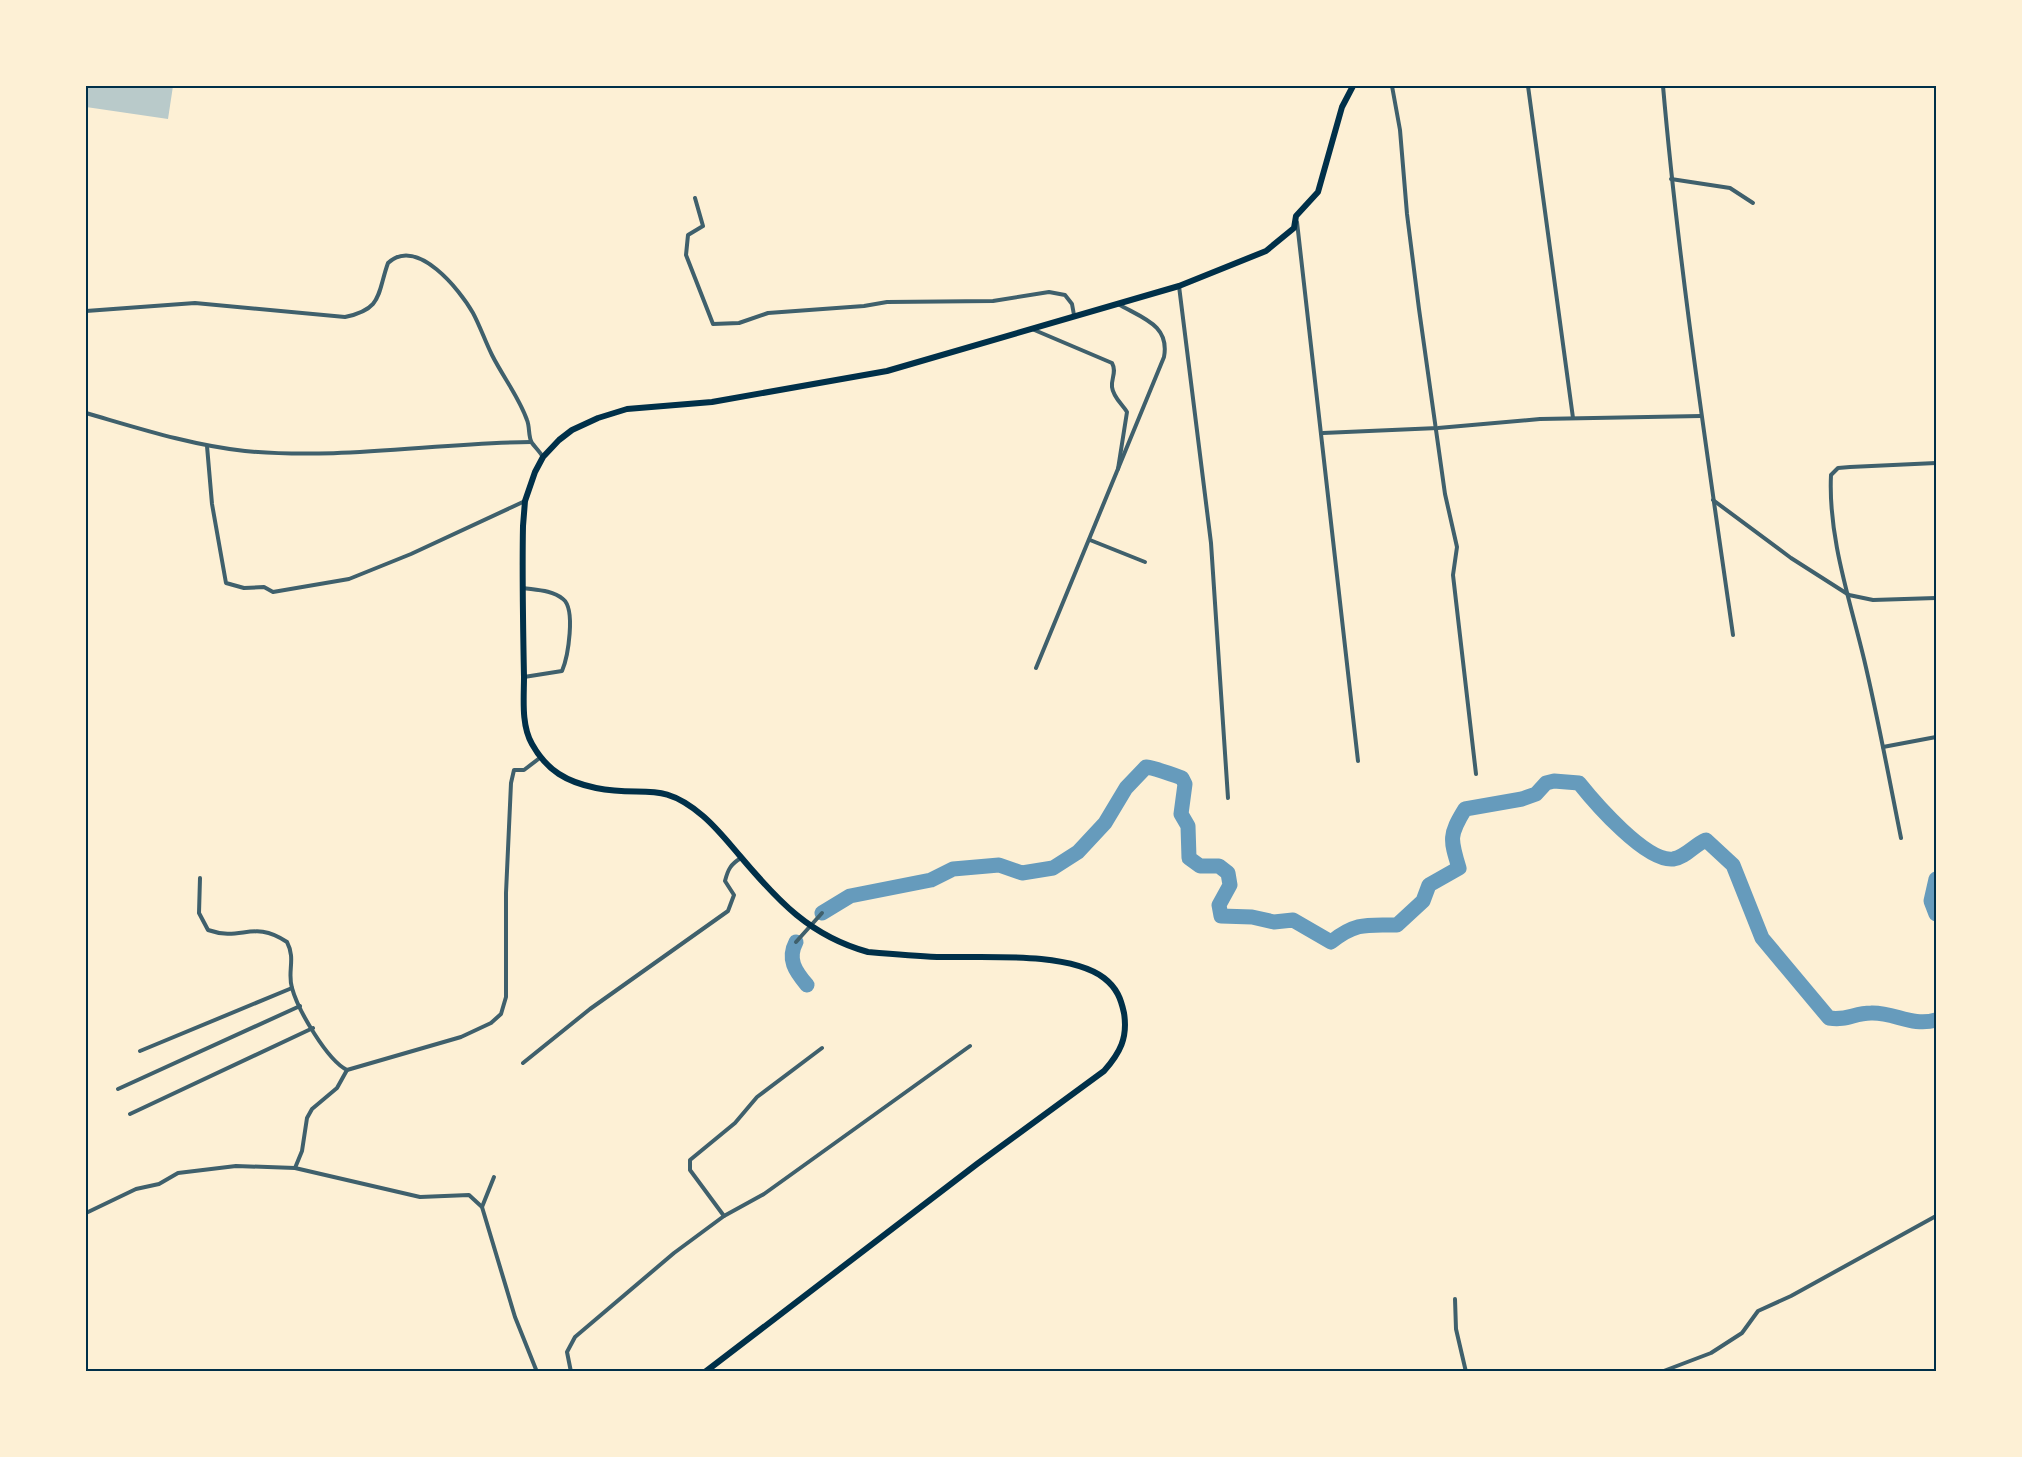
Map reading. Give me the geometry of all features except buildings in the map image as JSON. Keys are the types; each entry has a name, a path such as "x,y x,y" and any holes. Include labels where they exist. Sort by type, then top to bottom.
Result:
{"highway":[{"path":"705,1371 968,1170 1096,1077 1116,1057 1124,1040 1126,1024 1122,1004 1113,986 1103,977 1075,966 1045,959 868,952 843,945 823,936 800,919 705,818 682,799 657,792 601,789 579,785 561,778 541,757 531,742 525,718 522,588 525,501 535,472 543,457 572,430 627,409 712,402 887,371 1115,302 1179,286 1266,251 1294,228 1296,216 1318,192 1342,107 1353,86"}],"street":[{"path":"1392,86 1400,130 1407,214 1438,428 1445,494 1457,547 1453,575 1476,774"},
{"path":"1528,86 1573,418"},
{"path":"1663,86 1671,179 1732,635"},
{"path":"1671,179 1730,188 1753,203"},
{"path":"695,198 703,226 688,236 686,255 713,324 739,323 768,313 887,302 993,301 1049,292 1065,295 1072,304 1074,315"},
{"path":"1296,216 1323,433 1358,761"},
{"path":"86,311 195,303 345,317 363,312 377,301 387,268 392,260 403,256 415,257 440,272 454,286 473,313 492,356 528,422 531,442 543,457"},
{"path":"1179,286 1211,543 1228,798"},
{"path":"1036,668 1154,386 1166,343 1159,329 1115,302"},
{"path":"1031,328 1112,363 1115,368 1111,384 1114,394 1126,412 1116,478"},
{"path":"86,413 207,446 248,451 330,452 476,442 531,442"},
{"path":"1323,433 1438,428 1573,418 1701,416"},
{"path":"207,446 220,557 226,583 234,587 264,587 273,592 349,579 421,550 525,501"},
{"path":"1901,838 1831,506 1831,475 1834,470 1850,467 1936,463"},
{"path":"1713,500 1791,558 1849,595 1873,600 1936,598"},
{"path":"1090,540 1145,562"},
{"path":"522,588 543,591 564,599 569,606 570,619 567,657 562,671 524,676"},
{"path":"1883,747 1936,736"},
{"path":"295,1168 302,1151 307,1118 312,1109 337,1088 347,1070 461,1037 491,1023 501,1014 506,997 506,893 513,770 524,770 541,757"},
{"path":"523,1064 590,1009 728,911 734,895 725,880 731,864 741,858"},
{"path":"200,878 199,913 208,930 223,935 264,930 286,942 293,959 292,988 300,1006 333,1061 347,1070"},
{"path":"796,942 822,913"},
{"path":"140,1051 292,988"},
{"path":"118,1089 300,1006"},
{"path":"130,1113 313,1028"},
{"path":"571,1371 567,1352 575,1337 674,1253 724,1216 764,1194 970,1046"},
{"path":"724,1216 690,1170 690,1160 735,1124 757,1098 822,1048"},
{"path":"86,1213 136,1189 159,1184 178,1173 236,1166 295,1168 420,1197 463,1194 475,1199 482,1207 515,1317 537,1371"},
{"path":"482,1207 494,1177"},
{"path":"1661,1371 1711,1353 1742,1333 1755,1313 1936,1216"},
{"path":"1455,1299 1456,1329 1466,1371"}],"shaded area":[{"path":"86,86 173,86 168,119 86,107"}],"waterway":[{"path":"822,913 850,896 931,880 953,869 999,865 1022,873 1053,868 1078,852 1105,823 1126,788 1146,767 1182,778 1185,784 1181,814 1188,826 1189,858 1200,866 1219,866 1228,873 1230,885 1219,905 1221,916 1252,917 1274,922 1293,920 1331,942 1348,931 1362,926 1397,925 1423,901 1429,885 1459,868 1453,837 1456,825 1465,809 1522,799 1536,794 1546,783 1554,781 1579,783 1622,830 1649,851 1673,859 1682,856 1706,840 1733,865 1762,938 1829,1018 1879,1013 1919,1022 1936,1020"},
{"path":"1936,879 1931,901 1936,914"},
{"path":"796,942 792,959 799,975 807,985"}]}
